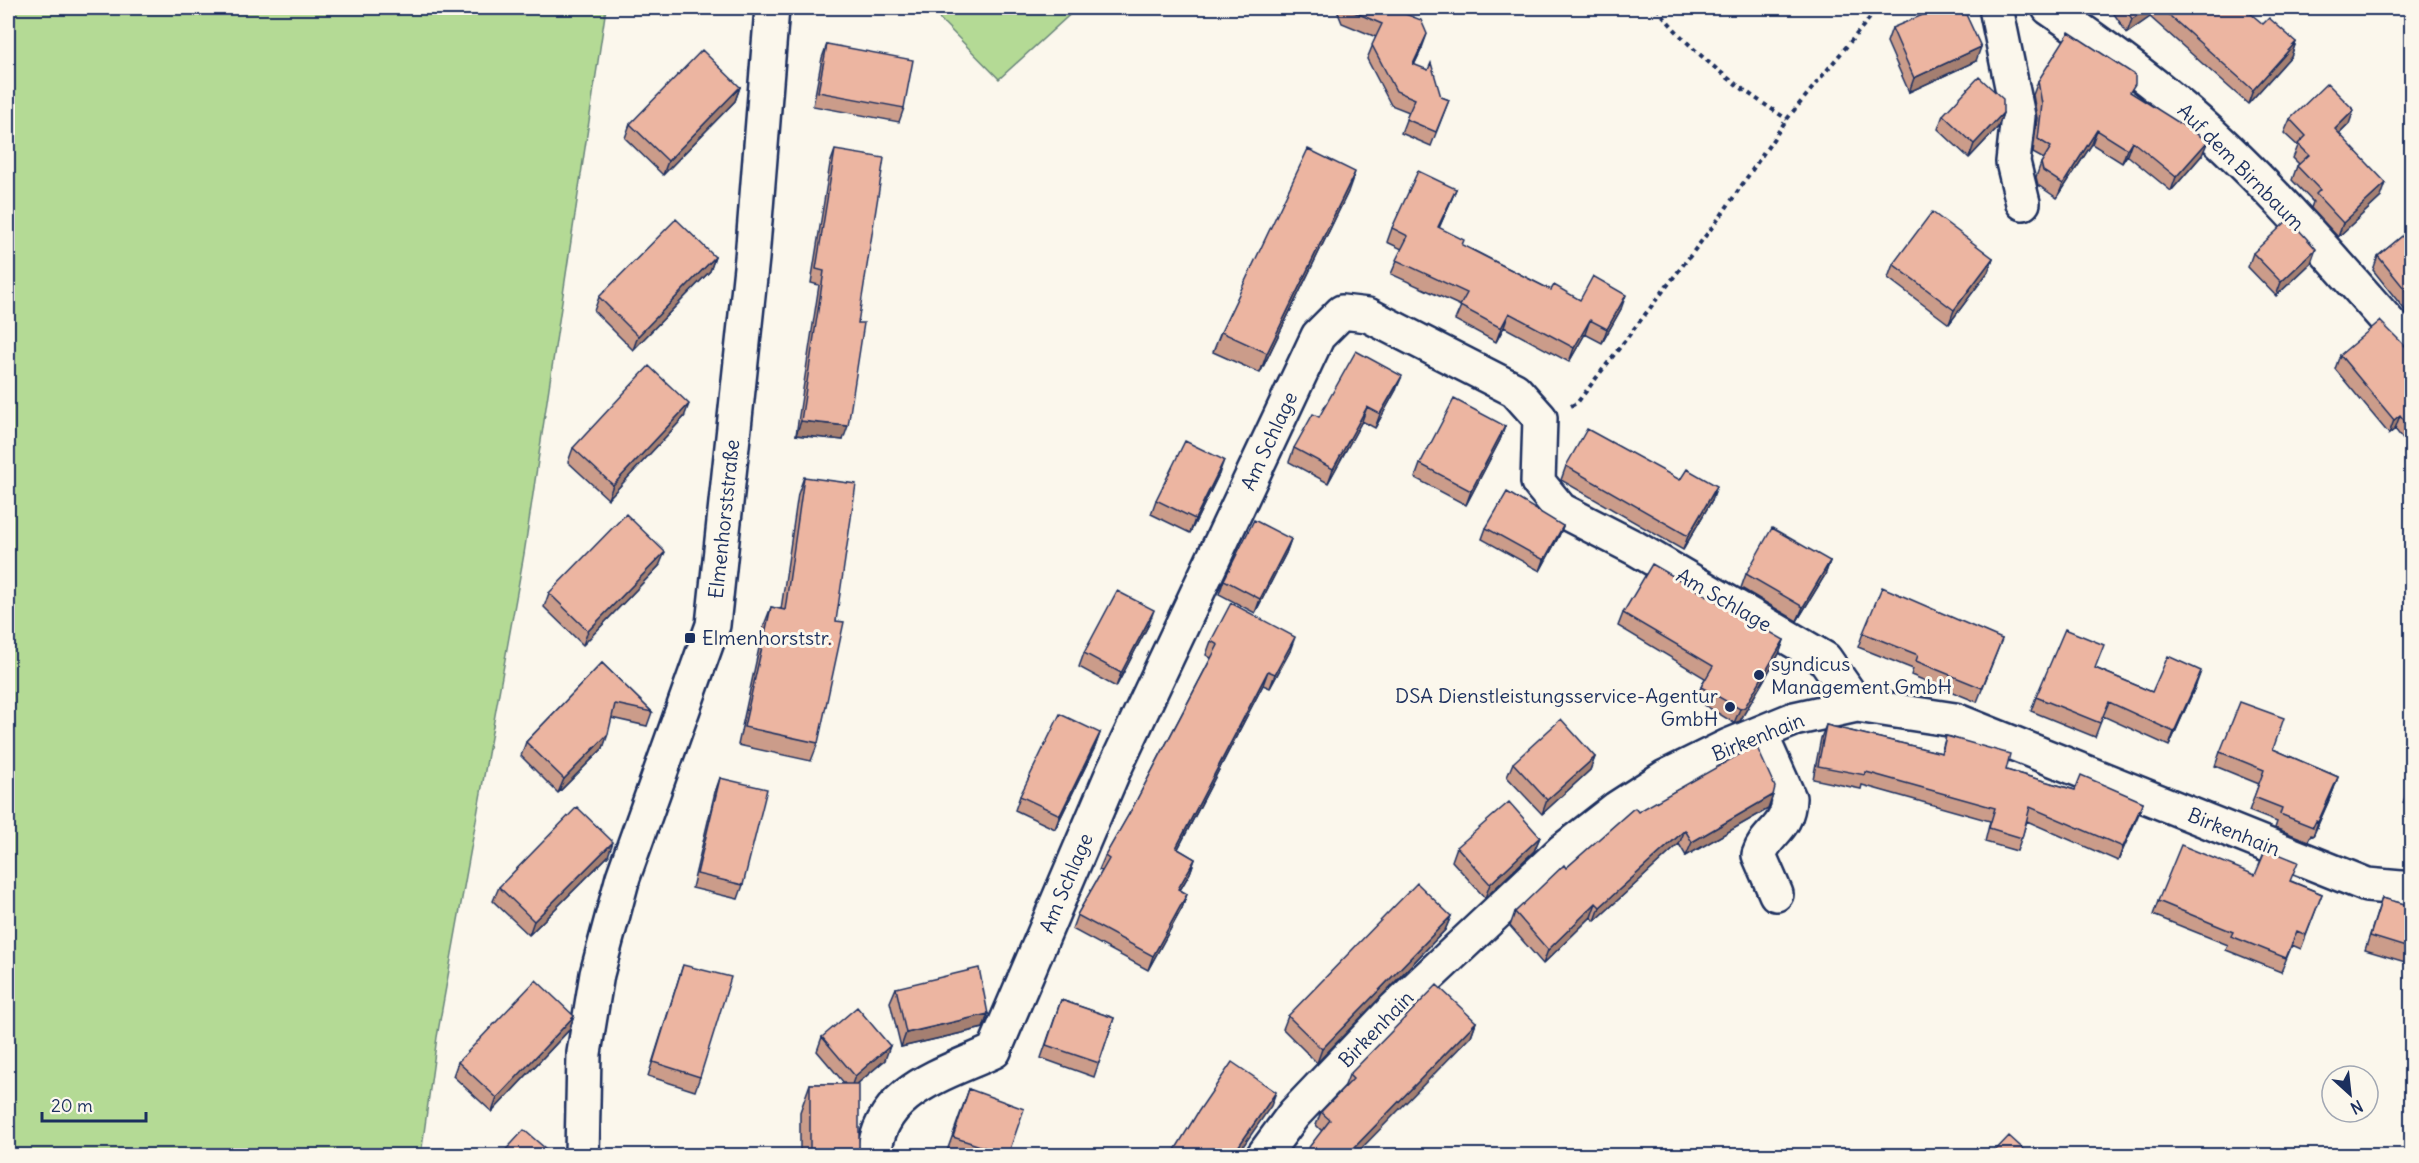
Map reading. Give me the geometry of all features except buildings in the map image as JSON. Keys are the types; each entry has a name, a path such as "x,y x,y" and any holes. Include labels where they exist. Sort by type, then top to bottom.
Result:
{"street":[{"name":"Elmenhorststraße","path":"582,1155 584,1053 597,974 623,877 713,625 752,258 772,8"},
{"path":"1996,8 2018,116 2013,162 2023,203"},
{"name":"Auf dem Birnbaum","path":"2049,8 2173,100 2244,165 2339,266 2412,349"},
{"name":"Am Schlage","path":"874,1155 876,1136 888,1111 910,1090 994,1051 1113,772 1318,336 1342,312 1368,315 1515,390 1540,418 1538,482 1560,510 1635,548 1826,659 1857,705"},
{"name":"Birkenhain","path":"1263,1155 1294,1114 1395,1008 1562,851 1617,808 1665,777 1794,719 1857,705 1955,720 2367,885 2412,889"},
{"path":"1761,733 1789,798 1789,809 1779,829 1762,845 1759,855 1776,894"}],"path":[{"path":"1657,8 1679,36 1735,86 1786,119"},
{"path":"1540,418 1577,403 1720,217 1786,119 1878,8"}],"green space":[{"path":"8,8 606,8 524,554 437,1037 421,1155 8,1155"},
{"path":"936,8 1077,8 999,79 937,16"}],"place":[{"name":"Elmenhorststr.","path":"690,638"},
{"name":"syndicus Management GmbH","path":"1759,675"},
{"name":"DSA Dienstleistungsservice-Agentur GmbH","path":"1730,707"}]}
